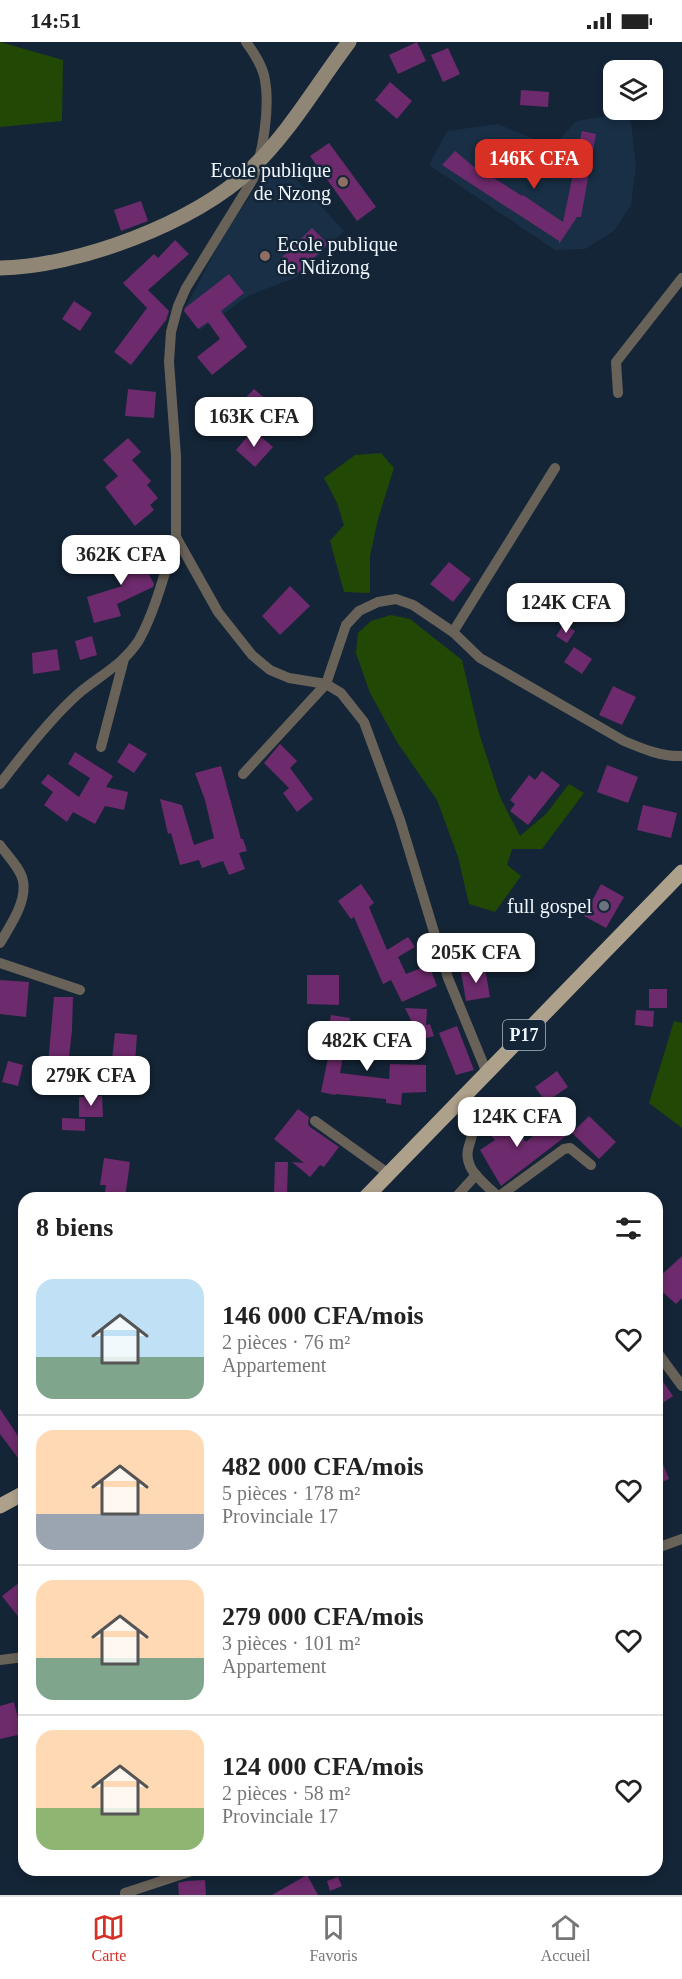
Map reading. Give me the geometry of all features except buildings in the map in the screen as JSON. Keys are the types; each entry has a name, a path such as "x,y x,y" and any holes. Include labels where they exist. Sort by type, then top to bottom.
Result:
{"main road":[{"name":"P17","path":"371,1192 682,872"},
{"path":"0,1506 18,1496"}],"street":[{"path":"0,784 62,710 78,694 124,659 138,641 149,621 176,537 176,456 169,362 171,333 178,306 186,288 253,178 260,160 266,105 265,79 256,57 246,42"},
{"path":"0,268 48,263 105,249 153,229 212,199 250,171 260,160 284,132 349,42"},
{"path":"618,393 616,362 682,278"},
{"path":"453,632 555,468"},
{"path":"176,537 218,612 237,639 252,655 270,670 289,678 326,684 341,693 364,722 400,820 448,978 487,1073"},
{"path":"243,774 326,684 346,625 359,611 378,602 396,599 413,605 453,632 480,658 624,741 644,750 682,756"},
{"path":"101,747 124,659"},
{"path":"0,845 23,880 23,896 0,943"},
{"path":"0,963 80,990"},
{"path":"457,1105 468,1116 472,1125 473,1132 468,1155 470,1168 493,1192"},
{"path":"315,1120 389,1174"},
{"path":"507,1192 564,1149 570,1148 591,1165"},
{"path":"460,1192 476,1175"},
{"path":"663,1360 682,1386"},
{"path":"663,1546 682,1539"},
{"path":"0,1660 18,1658"},
{"path":"125,1895 178,1876"}],"shaded area":[{"path":"603,117 603,120 630,120 636,167 631,205 614,231 585,249 555,250 429,165 447,131 498,124 553,147 576,121"},
{"name":"Ecole publique de Ndizong","path":"280,162 344,231 297,277 250,295 200,330 184,310 224,235 267,171"}],"green space":[{"path":"0,42 63,60 62,121 0,127"},
{"path":"381,453 394,468 378,519 370,556 370,593 344,592 330,541 344,525 337,503 324,478 355,455"},
{"path":"391,615 410,619 462,660 480,736 500,797 520,836 546,814 569,784 584,793 542,849 512,849 507,865 521,876 495,912 469,904 458,857 437,800 397,742 370,693 356,653 358,633 371,621"},
{"path":"674,1021 682,1023 682,1128 649,1103"}],"place":[{"name":"Ecole publique de Nzong","path":"343,182"},
{"name":"Ecole publique de Ndizong","path":"265,256"},
{"name":"full gospel","path":"604,906"}]}
